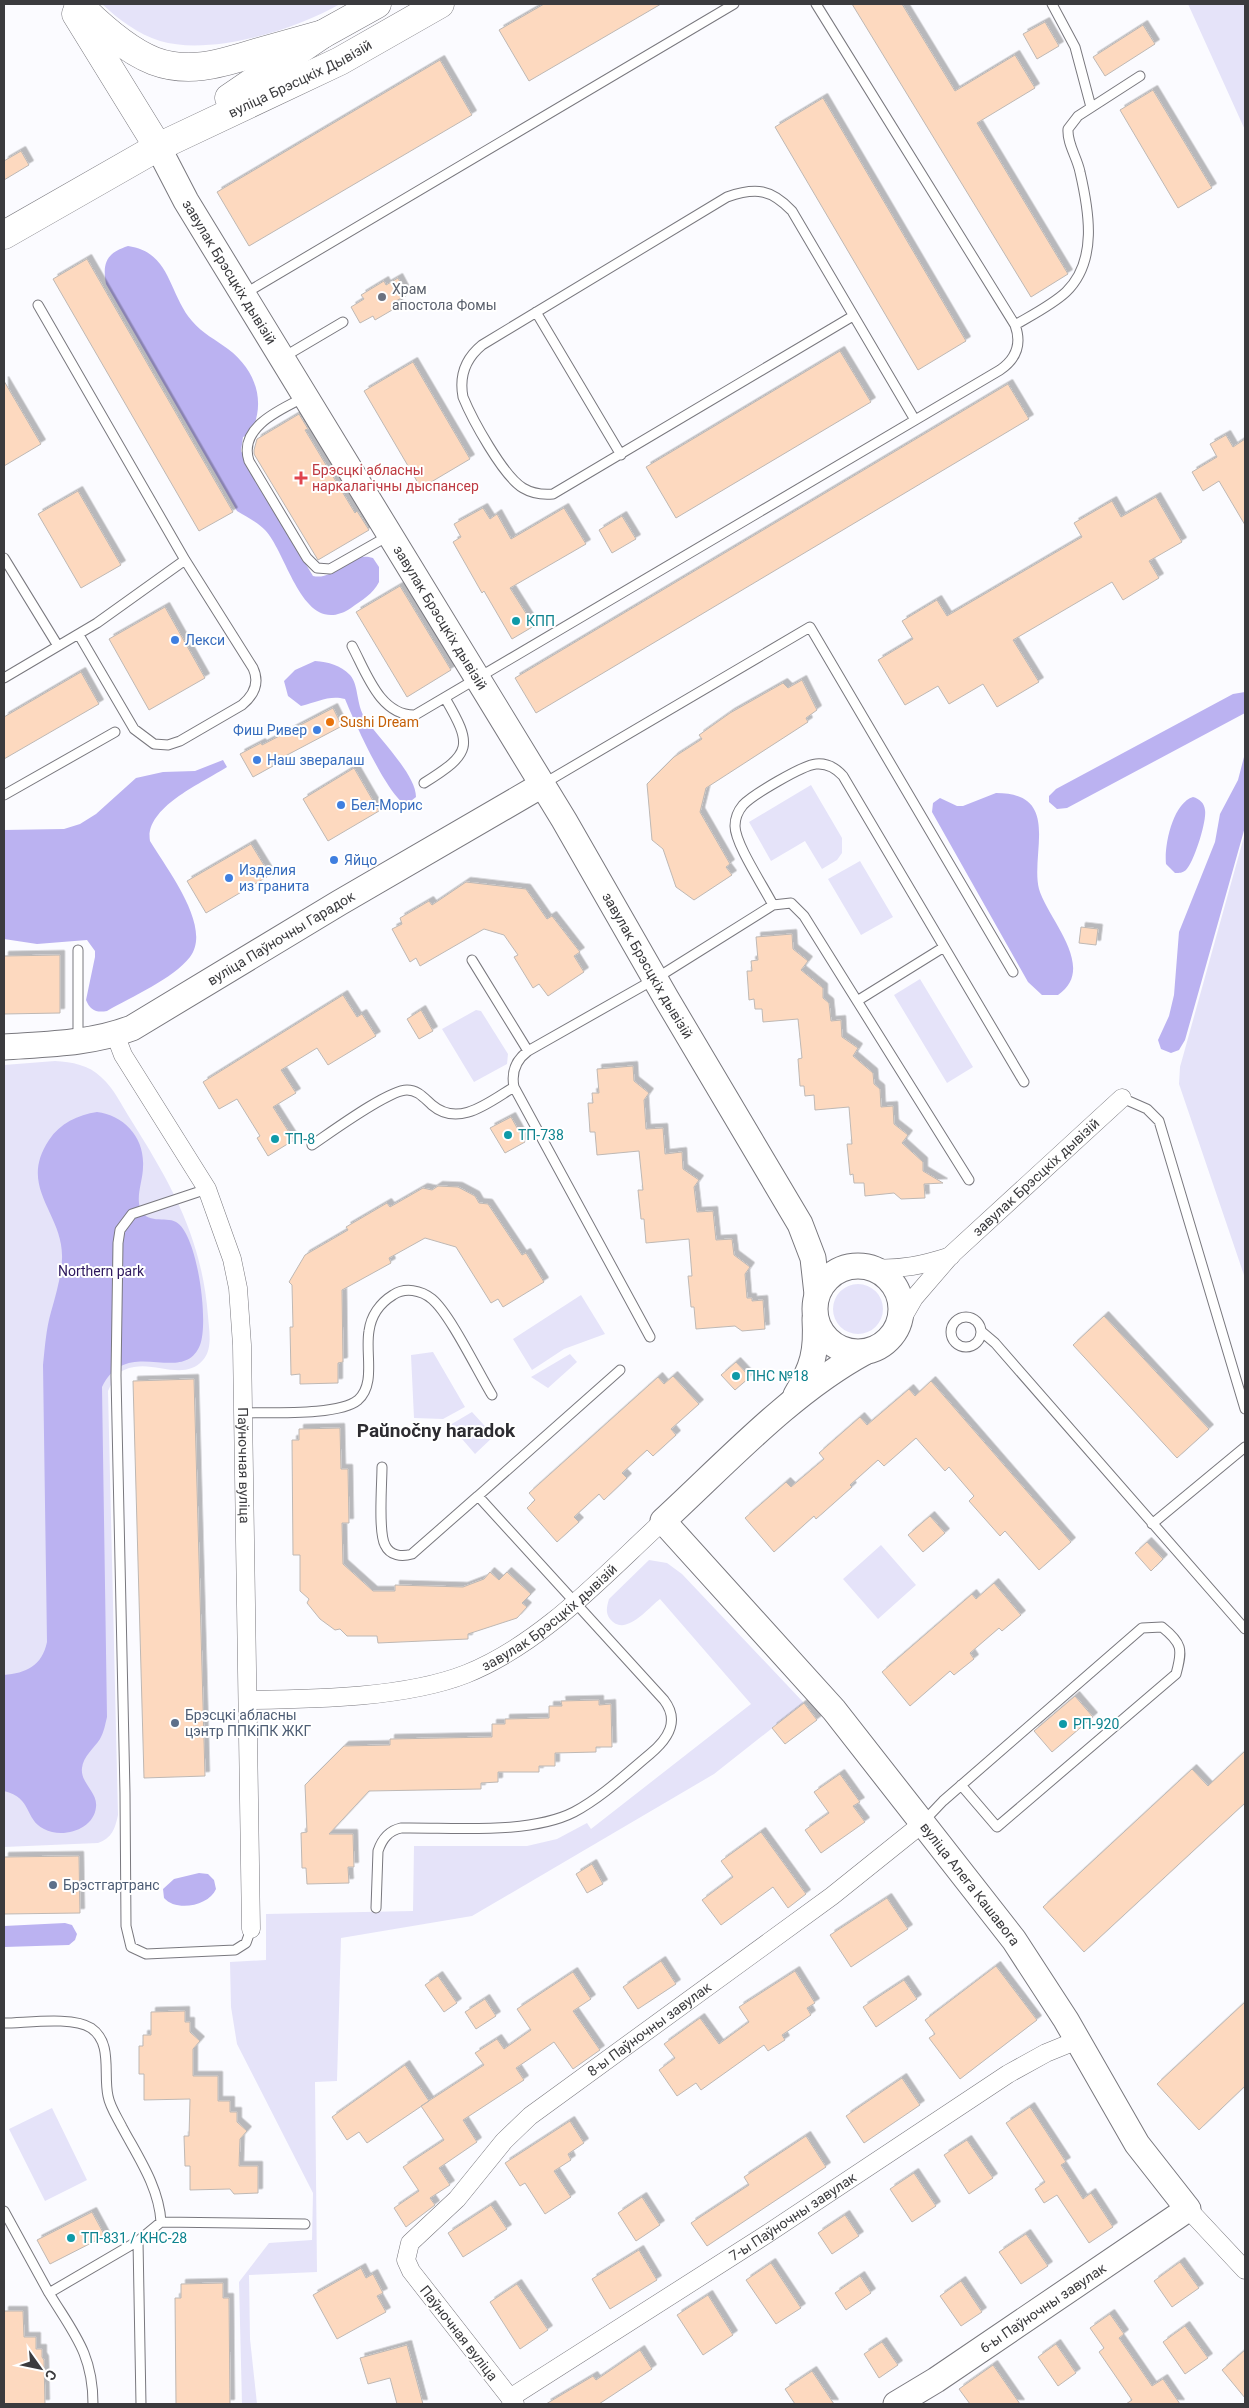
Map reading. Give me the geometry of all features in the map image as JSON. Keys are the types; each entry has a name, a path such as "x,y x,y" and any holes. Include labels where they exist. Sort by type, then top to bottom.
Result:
{"main road":[{"name":"завулак Брэсцкіх дывізій","path":"70,4 158,147"},
{"path":"78,4 97,23 127,45 154,61 175,65 203,67 227,63 322,34"},
{"name":"вуліца Брэсцкіх Дывізій","path":"4,236 158,147 322,34 377,4"},
{"name":"вуліца Брэсцкіх Дывізій","path":"158,147 340,61 440,4"}],"street":[{"name":"завулак Брэсцкіх дывізій","path":"158,147 186,201 542,785 805,1234 813,1258 817,1341 813,1364 791,1404"},
{"name":"вуліца Паўночны Гарадок","path":"4,1047 78,1042 115,1034 146,1020 339,903 542,785"},
{"name":"Паўночная вуліца","path":"115,1034 123,1055 207,1189 224,1231 238,1288 242,1345 251,1929"},
{"name":"завулак Брэсцкіх дывізій","path":"898,1324 914,1298 951,1255 1122,1098"},
{"name":"завулак Брэсцкіх дывізій","path":"805,1234 834,1254 867,1267 897,1270 915,1267 951,1255"},
{"path":"867,1267 882,1273 897,1290 900,1301 898,1324 886,1342 865,1352 843,1350 833,1344 819,1328 816,1305 822,1284 839,1270 867,1267"},
{"name":"завулак Брэсцкіх дывізій","path":"248,1700 368,1693 442,1681 466,1674 512,1649 574,1602 791,1404 838,1368 865,1352"},
{"name":"вуліца Алега Кашавога","path":"663,1521 834,1710 923,1823 1026,1956 1078,2040 1137,2144 1188,2209 1245,2270"},
{"name":"8-ы Паўночны завулак","path":"406,2260 407,2248 413,2239 458,2199 495,2151 520,2124 832,1896 923,1823"},
{"name":"7-ы Паўночны завулак","path":"512,2401 1008,2074 1046,2053 1078,2040"},
{"name":"6-ы Паўночны завулак","path":"896,2404 976,2353 1188,2209"},
{"name":"Паўночная вуліца","path":"406,2260 411,2271 512,2401"}],"lane":[{"path":"243,294 734,4"},
{"path":"352,646 379,694 395,711 404,715 415,715 1008,365 1018,346 1015,325 816,4"},
{"path":"1052,4 1075,47 1091,107"},
{"path":"1015,325 1066,292 1086,262 1089,237 1081,176 1068,136 1072,122 1091,107 1140,76"},
{"path":"853,316 553,494 542,495 522,488 505,470 468,408 460,385 462,372 473,352 727,197 742,191 757,190 771,194 792,211 915,420"},
{"path":"38,305 185,560 256,674 256,686 248,700 242,705 180,741 168,745 154,744 134,729 79,635"},
{"path":"536,312 621,455"},
{"path":"282,358 343,322"},
{"path":"306,396 258,425 248,440 246,448 249,461 281,516 312,564 324,570 336,567 390,535"},
{"path":"4,558 58,646"},
{"path":"4,678 79,635 130,601 185,560"},
{"path":"542,785 810,627 1013,972"},
{"path":"424,783 452,765 460,757 464,747 465,736 462,726 445,698"},
{"path":"4,795 115,732"},
{"path":"774,905 736,836 736,820 739,812 751,799 798,770 816,764 830,766 843,776 1024,1082"},
{"path":"650,1337 514,1087 513,1073 515,1066 528,1051 655,979 774,905 785,902 800,910 969,1180"},
{"path":"858,1001 944,947"},
{"path":"78,950 78,1042"},
{"path":"472,960 528,1051"},
{"path":"312,1145 398,1091 418,1092 434,1106 453,1115 472,1111 514,1087"},
{"path":"1122,1098 1147,1109 1159,1122 1245,1409"},
{"path":"207,1189 132,1214 120,1230 118,1243 116,1376 126,1926 131,1947 146,1954 235,1950 246,1943 251,1929"},
{"path":"243,1413 329,1410 355,1402 364,1394 367,1384 368,1338 374,1315 390,1297 408,1290 425,1294 440,1308 492,1395"},
{"path":"982,1332 995,1343 1245,1629"},
{"path":"382,1467 382,1536 385,1547 398,1555 408,1556 417,1551 620,1370"},
{"path":"1152,1524 1245,1447"},
{"path":"376,1908 378,1852 381,1843 394,1830 401,1828 523,1826 562,1817 604,1793 661,1745 667,1738 672,1722 669,1706 478,1496"},
{"path":"923,1823 943,1800 1142,1628 1162,1627 1175,1637 1182,1654 1176,1674 997,1827 961,1785"},
{"path":"4,2023 80,2023 98,2034 103,2042 105,2052 106,2086 111,2106 153,2186 160,2208 161,2222"},
{"path":"4,2211 86,2357 91,2372 93,2404"},
{"path":"49,2293 138,2241 161,2222 305,2224"},
{"path":"138,2241 141,2404"}],"green space":[{"path":"102,4 340,4 300,23 252,38 228,43 181,45 160,41 144,34 129,26"},
{"path":"1188,4 1245,4 1245,130"},
{"path":"128,246 153,256 167,275 184,310 192,321 238,357 252,377 258,399 258,411 250,434 243,437 241,451 269,503 313,576 329,574 350,561 364,557 373,558 379,567 379,582 377,586 351,608 334,615 321,613 309,604 265,530 237,511 106,284 105,270 108,259 115,252"},
{"path":"315,661 338,666 353,679 362,713 410,778 416,797 406,805 398,798 381,773 363,740 345,699 329,698 301,706 288,696 284,681 295,670"},
{"path":"1245,692 1245,713 1067,808 1057,809 1049,802 1049,796 1056,789 1233,694"},
{"path":"1245,737 1245,827 1185,1040 1179,1050 1171,1053 1161,1049 1158,1040 1169,1016 1174,995 1179,932 1215,842 1220,814 1238,780 1244,757"},
{"path":"223,760 227,767 190,789 165,807 156,818 151,829 150,841 185,898 196,930 196,945 190,957 183,965 151,987 107,1011 100,1012 89,1006 86,1000 95,957 95,951 87,940 37,944 4,939 4,830 64,829 80,824 96,814 136,778 163,772 195,771"},
{"path":"811,785 842,838 842,853 837,860 822,869 805,841 771,861 749,822"},
{"path":"996,793 1016,796 1029,803 1036,814 1039,827 1037,875 1039,889 1072,957 1073,971 1069,984 1058,995 1042,995 1028,982 932,812 933,803 940,798 957,806 963,806"},
{"path":"1193,797 1201,802 1204,808 1205,815 1202,832 1189,866 1183,872 1175,873 1166,864 1168,836 1180,807"},
{"path":"1245,833 1245,1278 1179,1084 1180,1067"},
{"path":"860,861 893,917 861,935 828,879"},
{"path":"920,979 973,1067 947,1083 894,995"},
{"path":"476,1010 481,1011 508,1054 507,1064 474,1082 442,1029"},
{"name":"Northern park","path":"55,1061 74,1063 86,1067 106,1081 118,1097 172,1190 192,1237 199,1262 205,1288 210,1339 206,1356 196,1366 179,1370 143,1366 129,1368 116,1374 108,1391 118,1815 114,1829 110,1836 98,1843 4,1847 4,1065"},
{"name":"Northern park","path":"97,1112 107,1114 124,1123 136,1138 143,1156 139,1203 143,1213 151,1218 172,1220 184,1230 196,1261 200,1280 203,1319 200,1345 192,1357 181,1362 140,1361 125,1364 113,1372 102,1387 107,1717 101,1736 87,1756 82,1768 84,1778 96,1802 94,1815 90,1822 83,1827 59,1833 51,1832 38,1825 20,1798 4,1791 4,1675 32,1667 41,1657 47,1642 43,1365 48,1325 62,1259 61,1243 40,1187 38,1172 40,1157 53,1134 64,1124 83,1115"},
{"path":"858,1284 867,1286 878,1295 883,1309 881,1318 872,1329 858,1334 849,1332 838,1323 833,1309 835,1300 844,1289"},
{"path":"581,1295 605,1334 564,1349 532,1370 513,1339"},
{"path":"433,1352 465,1407 443,1419 414,1418 411,1355"},
{"path":"570,1354 577,1362 548,1388 531,1377"},
{"path":"472,1412 494,1436 475,1454 450,1425"},
{"path":"881,1545 916,1585 878,1619 843,1579"},
{"path":"649,1560 667,1563 682,1574 804,1703 714,1774 472,1916 341,1938 337,2081 315,2082 317,2272 249,2275 250,2339 257,2404 242,2404 239,2282 269,2243 312,2240 313,2193 237,2044 231,2007 230,1962 266,1960 266,1914 413,1911 414,1846 527,1846 557,1839 587,1823 591,1829 751,1704 660,1599 636,1620 629,1623 616,1624 608,1617 607,1607 609,1599"},
{"path":"199,1873 208,1874 214,1880 216,1889 207,1900 184,1906 176,1905 164,1898 163,1889 174,1879"},
{"path":"65,1923 72,1925 77,1934 75,1940 69,1945 4,1947 4,1926"},
{"path":"52,2108 87,2180 45,2201 9,2129"}],"building":[{"path":"544,4 661,4 529,81 499,30"},
{"path":"852,4 902,4 955,91 1015,55 1035,88 977,123 1068,274 1031,297"},
{"path":"1045,22 1059,46 1037,59 1023,34"},
{"path":"1143,25 1155,44 1105,76 1093,57"},
{"path":"440,60 472,115 249,246 217,192"},
{"path":"1153,90 1212,188 1178,208 1120,110"},
{"path":"823,98 966,341 918,370 775,127"},
{"path":"21,151 29,165 4,180 4,161"},
{"path":"87,259 233,512 199,531 53,279"},
{"name":"Храм апостола Фомы","path":"398,278 407,295 396,301 399,306 375,320 373,316 360,323 351,307 364,299 361,295 384,281 386,285"},
{"path":"840,351 871,402 676,518 646,467"},
{"path":"413,362 470,459 421,488 364,391"},
{"path":"4,381 41,444 4,466"},
{"path":"1008,384 1029,419 536,713 515,678"},
{"name":"Брэсцкі абласны наркалагічны дыспансер","path":"299,414 308,429 305,430 355,513 357,511 369,530 318,560 254,454 257,439"},
{"path":"1226,435 1233,447 1245,439 1245,525 1219,481 1203,491 1192,472 1217,457 1210,444"},
{"path":"78,491 121,565 81,588 38,514"},
{"path":"1156,497 1182,542 1149,561 1159,578 1123,600 1112,582 1013,640 1039,682 997,707 983,684 949,704 938,686 905,705 878,660 913,639 902,621 937,600 947,616 1082,537 1074,523 1112,501 1121,517"},
{"path":"483,508 490,519 497,514 511,539 564,508 586,544 510,588 534,626 512,639 484,591 482,593 453,542 461,537 454,524"},
{"path":"622,516 636,539 612,553 599,530"},
{"path":"400,586 451,670 407,697 356,612"},
{"path":"165,607 205,678 149,710 109,639"},
{"path":"81,672 99,704 4,759 4,717"},
{"path":"802,680 817,710 806,718 808,722 706,788 700,812 730,864 726,867 732,875 694,900 676,887 663,849 652,840 647,784 674,757 702,739 699,735 730,713 783,683 788,688"},
{"path":"333,708 342,726 272,763 273,766 253,777 240,754 261,743 262,745"},
{"name":"Бел-Морис","path":"354,768 379,811 328,841 303,799"},
{"name":"Изделия из гранита","path":"251,844 270,875 206,913 187,881"},
{"path":"466,882 526,889 547,919 552,916 580,952 574,956 584,972 548,996 539,984 533,988 514,957 518,955 504,935 484,929 420,966 416,958 410,962 392,929 402,924 400,918 429,901 432,905"},
{"path":"1081,927 1098,929 1096,945 1079,943"},
{"path":"792,934 793,949 808,961 801,970 823,988 823,998 829,1003 831,1021 841,1020 842,1037 858,1048 853,1056 873,1073 874,1084 880,1089 881,1107 893,1106 894,1124 908,1135 902,1143 923,1162 923,1171 943,1183 924,1184 925,1198 901,1199 894,1193 865,1196 864,1183 854,1183 853,1174 850,1175 847,1144 852,1144 849,1107 815,1110 814,1095 805,1096 804,1086 800,1086 798,1059 802,1058 798,1019 763,1022 762,1009 755,1009 754,999 749,1000 747,971 752,971 751,961 758,960 756,937"},
{"path":"60,955 60,1013 4,1014 4,956"},
{"path":"343,995 357,1017 362,1014 376,1036 328,1065 317,1048 281,1070 296,1093 273,1107 294,1140 268,1156 257,1138 260,1136 237,1099 219,1109 203,1082"},
{"path":"421,1010 433,1031 419,1039 407,1019"},
{"path":"633,1066 634,1081 649,1093 644,1100 646,1129 663,1128 665,1154 682,1152 683,1169 699,1180 694,1187 697,1212 713,1211 716,1240 732,1239 734,1255 750,1267 745,1274 747,1298 752,1298 752,1301 763,1300 765,1329 742,1331 735,1326 696,1329 694,1307 691,1307 688,1276 692,1276 689,1239 646,1243 644,1219 641,1219 638,1190 643,1190 639,1151 597,1155 595,1132 590,1132 588,1103 593,1103 592,1093 599,1093 597,1069"},
{"name":"ТП-738","path":"511,1117 525,1142 505,1153 490,1128"},
{"path":"438,1186 458,1187 475,1196 479,1203 488,1204 522,1255 526,1253 544,1282 503,1307 498,1299 491,1303 456,1247 425,1238 389,1258 391,1263 342,1290 343,1362 338,1363 338,1383 300,1384 300,1374 291,1375 290,1327 293,1327 292,1285 289,1282 305,1255 348,1230 346,1227 387,1203 390,1207 423,1188 432,1190"},
{"path":"1104,1316 1209,1429 1177,1458 1073,1345"},
{"name":"ПНС №18","path":"736,1362 750,1377 735,1390 721,1375"},
{"path":"673,1376 699,1404 671,1429 676,1435 653,1456 647,1450 622,1473 627,1478 604,1500 599,1494 574,1517 579,1522 557,1542 527,1508 535,1500 529,1493 658,1377 664,1384"},
{"path":"194,1379 205,1776 144,1778 133,1381"},
{"path":"931,1381 1071,1542 1039,1570 1005,1531 1000,1536 969,1501 974,1496 949,1467 945,1471 916,1438 884,1466 878,1460 850,1485 852,1487 816,1519 814,1516 774,1552 745,1518 786,1482 791,1487 824,1459 819,1453 860,1417 867,1425 909,1389 915,1396"},
{"path":"340,1428 341,1469 348,1469 349,1523 342,1523 343,1564 373,1591 395,1591 395,1585 463,1587 484,1579 490,1572 499,1580 507,1572 531,1594 522,1603 527,1607 517,1618 468,1634 468,1639 378,1643 377,1636 347,1636 340,1629 335,1630 320,1619 307,1603 309,1599 300,1591 300,1555 293,1555 292,1440 299,1440 299,1429"},
{"path":"930,1516 945,1533 923,1552 908,1535"},
{"path":"1147,1542 1163,1559 1151,1571 1135,1553"},
{"path":"994,1583 1021,1615 1002,1631 999,1628 970,1653 974,1659 954,1675 950,1671 910,1706 882,1672 972,1594 976,1599"},
{"name":"РП-920","path":"1075,1696 1093,1717 1052,1752 1034,1731"},
{"path":"599,1700 599,1705 611,1704 612,1747 596,1747 596,1752 555,1753 555,1766 539,1766 539,1772 498,1772 498,1782 481,1783 481,1789 369,1791 329,1834 353,1834 354,1867 348,1867 349,1883 307,1884 306,1868 302,1868 301,1833 307,1832 305,1785 344,1746 390,1745 390,1739 492,1737 492,1724 505,1724 505,1719 549,1718 549,1706 562,1706 561,1701"},
{"path":"804,1703 817,1720 785,1744 772,1728"},
{"path":"1245,1751 1245,1803 1084,1952 1043,1907 1192,1769 1208,1786"},
{"path":"840,1774 860,1802 853,1806 865,1822 821,1853 805,1830 829,1813 814,1792"},
{"path":"761,1832 806,1894 788,1908 773,1887 721,1925 702,1900 733,1877 721,1861"},
{"path":"79,1856 80,1913 4,1914 4,1857"},
{"path":"592,1864 603,1884 587,1893 576,1874"},
{"path":"887,1898 908,1929 851,1967 830,1935"},
{"path":"661,1961 676,1984 638,2009 623,1987"},
{"path":"996,1966 1037,2020 960,2079 929,2038 935,2034 925,2020"},
{"path":"795,1971 815,2003 807,2008 811,2015 782,2035 785,2040 768,2051 764,2045 701,2090 696,2083 677,2096 659,2070 675,2058 664,2044 700,2018 719,2044 749,2022 739,2007"},
{"path":"573,1972 591,1999 573,2011 600,2050 573,2069 554,2042 516,2068 524,2080 463,2120 477,2142 439,2168 450,2185 430,2198 435,2205 406,2227 394,2208 419,2191 403,2167 444,2140 421,2106 484,2065 475,2053 497,2039 504,2049 531,2030 517,2009"},
{"path":"438,1976 457,2003 444,2012 425,1985"},
{"path":"904,1980 917,1999 876,2027 863,2007"},
{"path":"485,1999 496,2016 476,2029 465,2012"},
{"path":"1245,2002 1245,2086 1199,2130 1157,2084"},
{"path":"185,2011 185,2022 190,2022 190,2032 200,2041 193,2049 193,2076 218,2076 218,2101 230,2101 230,2112 237,2112 237,2122 247,2131 240,2139 239,2166 258,2166 258,2193 234,2194 230,2189 190,2190 190,2166 185,2166 184,2136 189,2136 190,2099 144,2100 144,2074 139,2074 139,2046 143,2046 143,2035 151,2035 151,2012"},
{"path":"405,2065 429,2101 367,2143 359,2132 347,2140 332,2117"},
{"path":"902,2078 920,2105 864,2143 846,2116"},
{"path":"1030,2107 1066,2162 1061,2165 1083,2199 1091,2193 1113,2227 1089,2243 1057,2195 1044,2203 1035,2189 1045,2182 1006,2123"},
{"path":"570,2121 584,2143 568,2154 571,2160 554,2171 571,2197 545,2214 525,2183 520,2186 505,2163"},
{"path":"806,2136 826,2167 707,2246 691,2223 749,2185 744,2177"},
{"path":"967,2140 993,2178 969,2194 944,2155"},
{"path":"914,2173 936,2206 912,2222 890,2189"},
{"path":"642,2197 660,2225 636,2241 618,2213"},
{"path":"491,2205 507,2229 463,2257 448,2233"},
{"name":"ТП-831 / КНС-28","path":"92,2212 105,2236 50,2264 37,2240"},
{"path":"845,2215 859,2236 832,2254 818,2233"},
{"path":"1026,2234 1048,2266 1021,2284 999,2252"},
{"path":"639,2250 657,2280 610,2309 592,2279"},
{"path":"1180,2262 1199,2288 1172,2307 1154,2281"},
{"path":"771,2263 801,2308 776,2324 746,2280"},
{"path":"361,2268 366,2278 373,2274 383,2293 377,2296 386,2312 337,2339 313,2295"},
{"path":"860,2276 871,2293 846,2310 835,2293"},
{"path":"961,2281 982,2312 961,2326 940,2296"},
{"path":"223,2283 223,2298 229,2298 230,2404 176,2404 175,2298 181,2298 181,2284"},
{"path":"517,2284 548,2330 520,2349 490,2302"},
{"path":"708,2295 733,2335 703,2355 677,2315"},
{"path":"4,2311 23,2311 24,2337 36,2337 36,2349 42,2349 45,2404 4,2404"},
{"path":"1110,2314 1124,2334 1119,2338 1152,2386 1163,2379 1180,2404 1126,2404 1132,2400 1099,2352 1104,2348 1090,2328"},
{"path":"1185,2326 1208,2358 1185,2374 1163,2342"},
{"path":"882,2342 898,2365 879,2378 864,2354"},
{"path":"1056,2344 1076,2373 1058,2386 1038,2357"},
{"path":"407,2345 423,2404 397,2404 390,2378 368,2384 360,2358"},
{"path":"640,2350 652,2369 599,2404 546,2404 593,2376 596,2380"},
{"path":"1245,2350 1245,2398 1222,2370"},
{"path":"993,2365 1020,2404 970,2404 959,2389"},
{"path":"812,2371 834,2404 795,2404 785,2389"}],"place":[{"name":"Храм апостола Фомы","path":"382,297"},
{"name":"Брэсцкі абласны наркалагічны дыспансер","path":"301,478"},
{"name":"КПП","path":"516,621"},
{"name":"Лекси","path":"175,640"},
{"name":"Sushi Dream","path":"330,722"},
{"name":"Фиш Ривер","path":"317,730"},
{"name":"Наш звералаш","path":"257,760"},
{"name":"Бел-Морис","path":"341,805"},
{"name":"Яйцо","path":"334,860"},
{"name":"Изделия из гранита","path":"229,878"},
{"name":"ТП-738","path":"508,1135"},
{"name":"ТП-8","path":"275,1139"},
{"name":"ПНС №18","path":"736,1376"},
{"name":"Брэсцкі абласны цэнтр ППКіПК ЖКГ","path":"175,1723"},
{"name":"РП-920","path":"1063,1724"},
{"name":"Брэстгартранс","path":"53,1885"},
{"name":"ТП-831 / КНС-28","path":"71,2238"}],"district":[{"name":"Paŭnočny haradok","path":"436,1430"}]}
